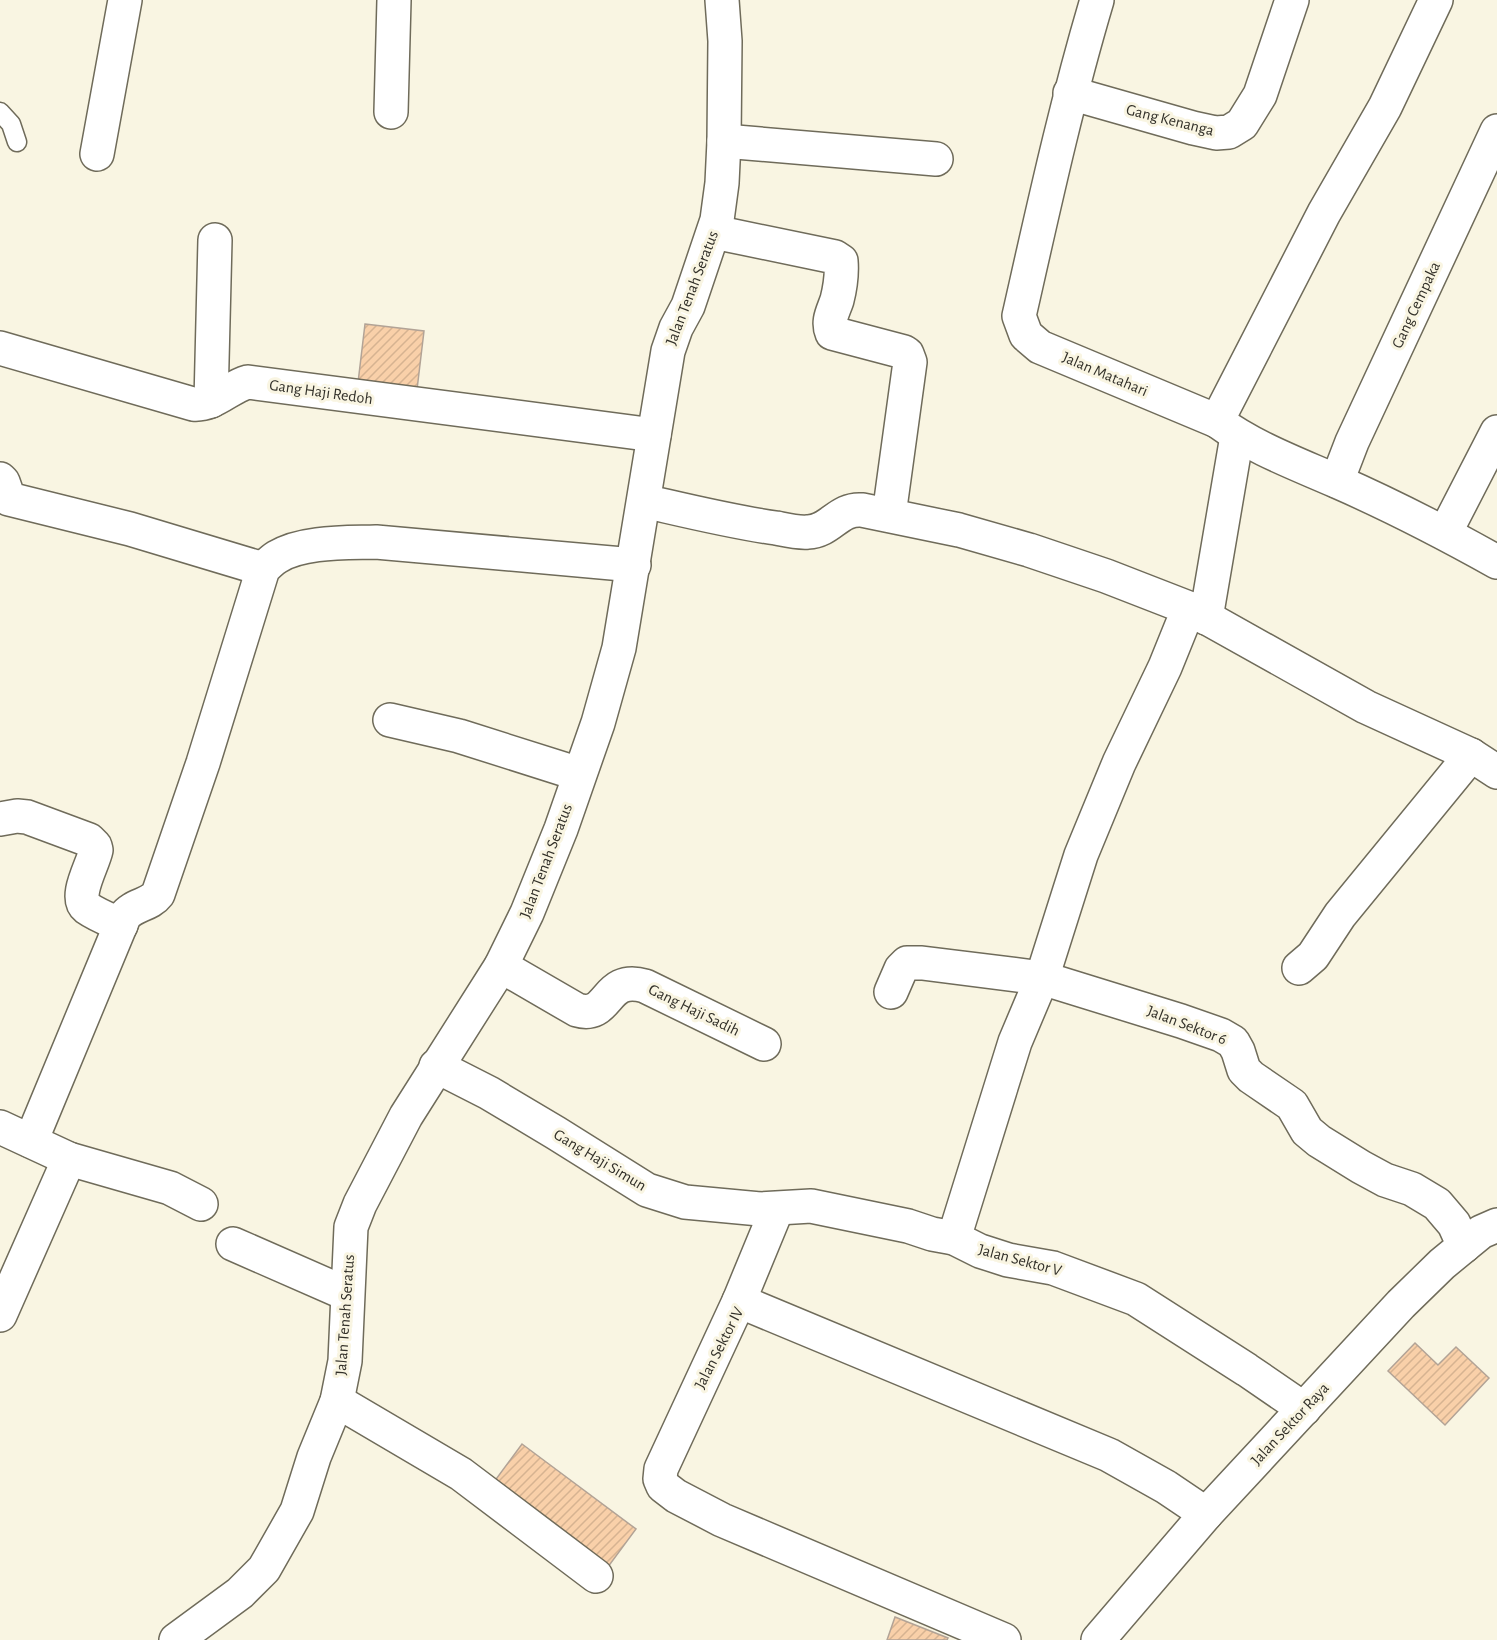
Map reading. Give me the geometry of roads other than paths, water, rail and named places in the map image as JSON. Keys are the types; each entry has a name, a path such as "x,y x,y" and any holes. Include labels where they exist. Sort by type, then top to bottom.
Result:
{"street":[{"path":"97,154 125,0"},
{"path":"391,111 394,0"},
{"name":"Jalan Tenah Seratus","path":"176,1640 240,1593 264,1569 297,1511 314,1457 336,1401 345,1361 351,1227 360,1204 406,1116 501,966 527,913 561,829 598,723 619,648 668,351 676,328 688,306 714,232 722,183 724,141 725,41 722,0"},
{"name":"Jalan Matahari","path":"1097,0 1070,93 1019,316 1022,326 1032,341 1040,347 1227,428 1287,461 1337,481 1445,533 1497,562"},
{"name":"Gang Kenanga","path":"1070,93 1192,128 1216,133 1229,132 1242,124 1260,95 1292,0"},
{"path":"954,1238 1015,1042 1042,978 1081,855 1119,763 1166,667 1182,625 1198,613 1227,428 1324,213 1385,107 1436,0"},
{"name":"Gang Cempaka","path":"1337,481 1352,442 1497,131"},
{"path":"724,141 936,159"},
{"path":"714,232 835,257 841,261 842,270 837,298 830,317 832,333 907,354 910,362 889,515"},
{"path":"211,401 215,240"},
{"name":"Gang Haji Redoh","path":"0,348 193,405 211,401 238,385 253,383 654,435"},
{"path":"1445,533 1497,432"},
{"path":"0,479 9,499 130,529 263,569"},
{"path":"644,501 756,525 807,533 826,526 844,512 852,509 959,530 1029,550 1106,576 1198,613 1366,708 1484,764 1340,915 1313,956 1299,968"},
{"path":"31,1141 128,912 152,901 158,894 203,763 263,569 280,555 296,550 334,543 376,542 634,565"},
{"path":"390,720 459,736 579,774"},
{"path":"0,819 27,817 93,843 96,850 82,892 82,900 87,908 121,926"},
{"path":"891,992 901,969 907,963 1042,978"},
{"name":"Gang Haji Sadih","path":"501,966 577,1010 586,1012 596,1010 621,985 630,983 645,986 764,1044"},
{"name":"Jalan Sektor 6","path":"1042,978 1181,1021 1221,1035 1233,1042 1244,1070 1292,1106 1307,1131 1361,1167 1385,1180 1412,1189 1437,1204 1454,1224 1464,1246"},
{"name":"Gang Haji Simun","path":"436,1066 546,1127 647,1190 685,1202 732,1208 777,1209"},
{"path":"0,1127 69,1159 170,1188 201,1204"},
{"path":"0,1315 69,1159"},
{"name":"Jalan Sektor V","path":"777,1209 811,1206 908,1226 954,1238 981,1251 1008,1260 1053,1268 1136,1299 1304,1409"},
{"path":"739,1301 777,1209"},
{"name":"Jalan Sektor Raya","path":"1098,1640 1206,1514 1401,1304 1481,1232 1497,1225"},
{"path":"233,1244 347,1294"},
{"name":"Jalan Sektor IV","path":"1004,1640 722,1520 676,1496 663,1486 660,1479 661,1469 739,1301 1108,1455 1166,1487 1206,1514"},
{"path":"336,1401 461,1474 596,1576"}],"lane":[{"path":"0,112 11,124 17,142"}]}
